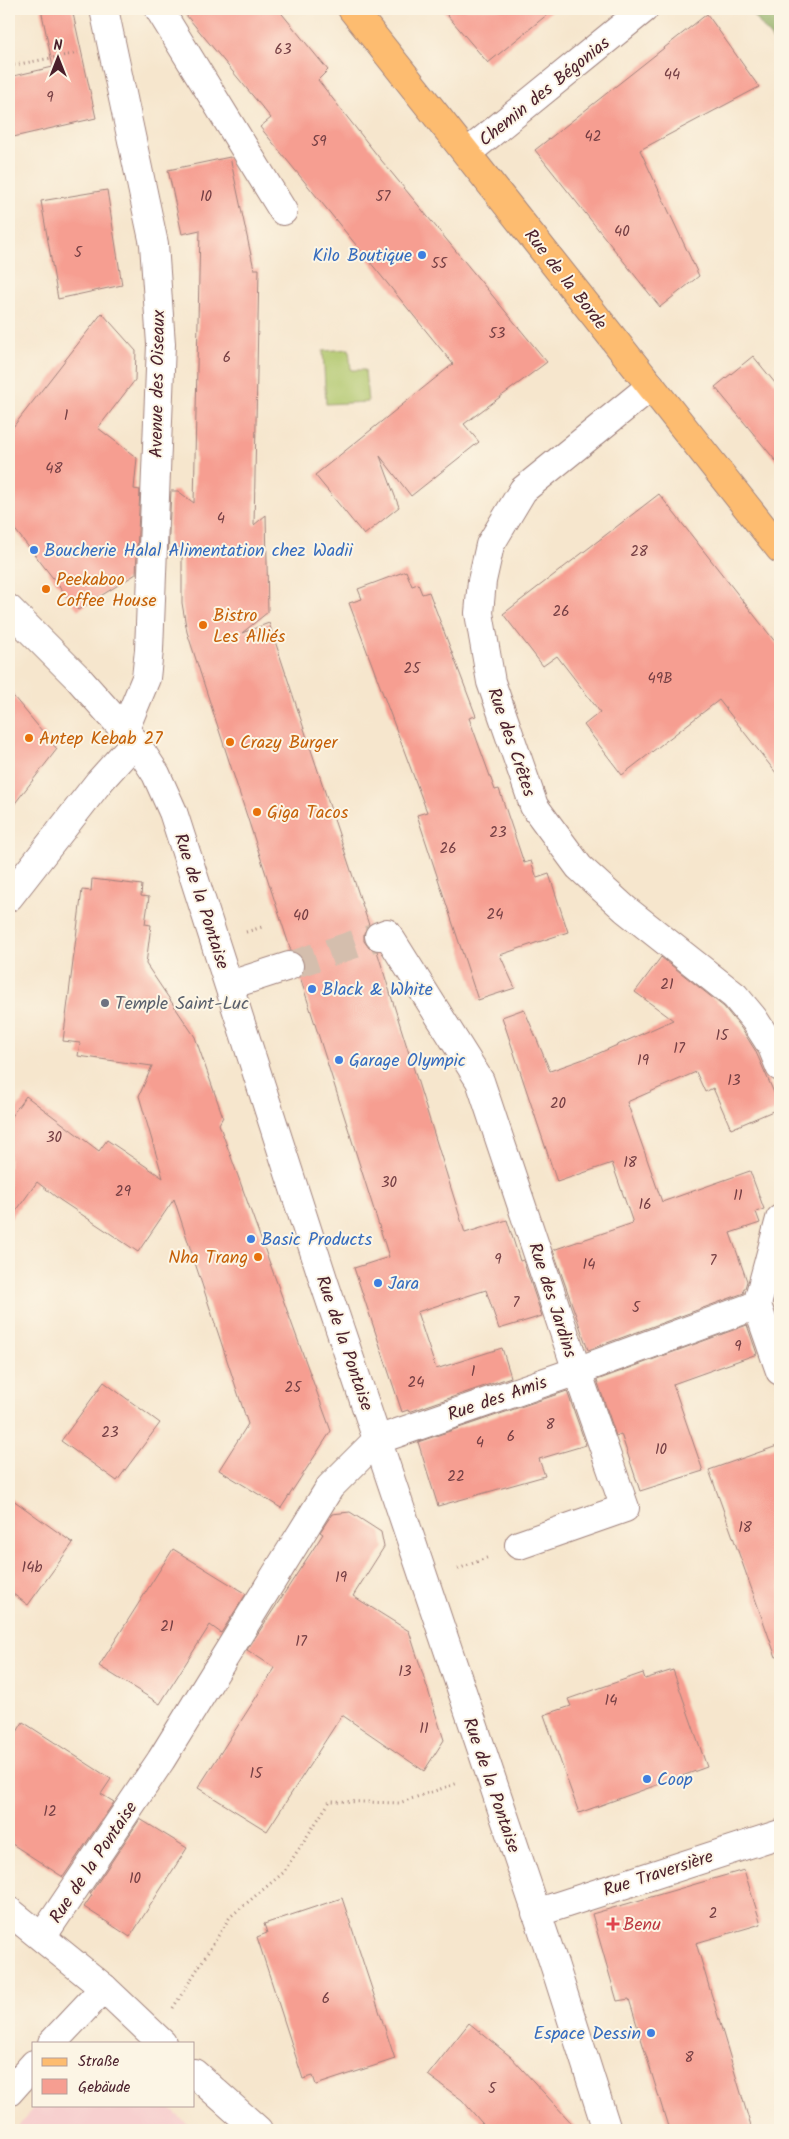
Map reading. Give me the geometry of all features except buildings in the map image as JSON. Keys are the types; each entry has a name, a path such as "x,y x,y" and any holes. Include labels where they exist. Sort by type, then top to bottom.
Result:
{"main road":[{"name":"Rue de la Borde","path":"352,9 780,549"}],"street":[{"path":"159,9 283,211"},
{"name":"Chemin des Bégonias","path":"467,153 644,9"},
{"name":"Avenue des Oiseaux","path":"9,897 99,782 130,736 146,678 161,344 154,244 104,11"},
{"name":"Rue des Crêtes","path":"651,386 523,490 490,545 482,581 478,613 491,682 534,806 579,867 625,909 734,996 754,1018 772,1047 780,1067"},
{"name":"Rue de la Pontaise","path":"9,609 77,677 130,736 156,774 173,812 324,1282 607,2130"},
{"name":"Rue des Jardins","path":"378,936 387,933 480,1081 625,1508 519,1546"},
{"path":"230,985 289,966"},
{"path":"780,1219 757,1304 780,1371"},
{"name":"Rue des Amis","path":"377,1440 577,1371 757,1304"},
{"name":"Rue de la Pontaise","path":"42,1937 161,1760 330,1487 377,1440"},
{"name":"Rue Traversière","path":"536,1913 780,1834"},
{"path":"9,1911 104,1988 158,2040"},
{"path":"53,2042 104,1988"},
{"path":"9,2092 32,2066"},
{"path":"195,2074 258,2130"}],"path":[{"path":"9,66 84,52"},
{"path":"451,1572 519,1546"},
{"path":"158,2040 230,1917 283,1873 330,1801 399,1803 459,1782"}],"shaded area":[{"path":"35,2106 167,2106 194,2130 14,2130"}],"green space":[{"path":"749,9 780,9 780,50"},
{"path":"349,349 351,370 365,370 368,402 326,404 323,351"}],"tunnel":[{"path":"289,966 379,936"}],"place":[{"name":"Kilo Boutique","path":"422,255"},
{"name":"Boucherie Halal Alimentation chez Wadii","path":"34,550"},
{"name":"Peekaboo Coffee House","path":"46,589"},
{"name":"Bistro Les Alliés","path":"203,625"},
{"name":"Antep Kebab 27","path":"29,738"},
{"name":"Crazy Burger","path":"230,742"},
{"name":"Giga Tacos","path":"257,812"},
{"name":"Black & White","path":"312,989"},
{"name":"Temple Saint-Luc","path":"105,1003"},
{"name":"Garage Olympic","path":"339,1060"},
{"name":"Basic Products","path":"251,1239"},
{"name":"Nha Trang","path":"258,1257"},
{"name":"Jara","path":"378,1283"},
{"name":"Coop","path":"647,1779"},
{"name":"Benu","path":"613,1924"},
{"name":"Espace Dessin","path":"651,2033"}]}
